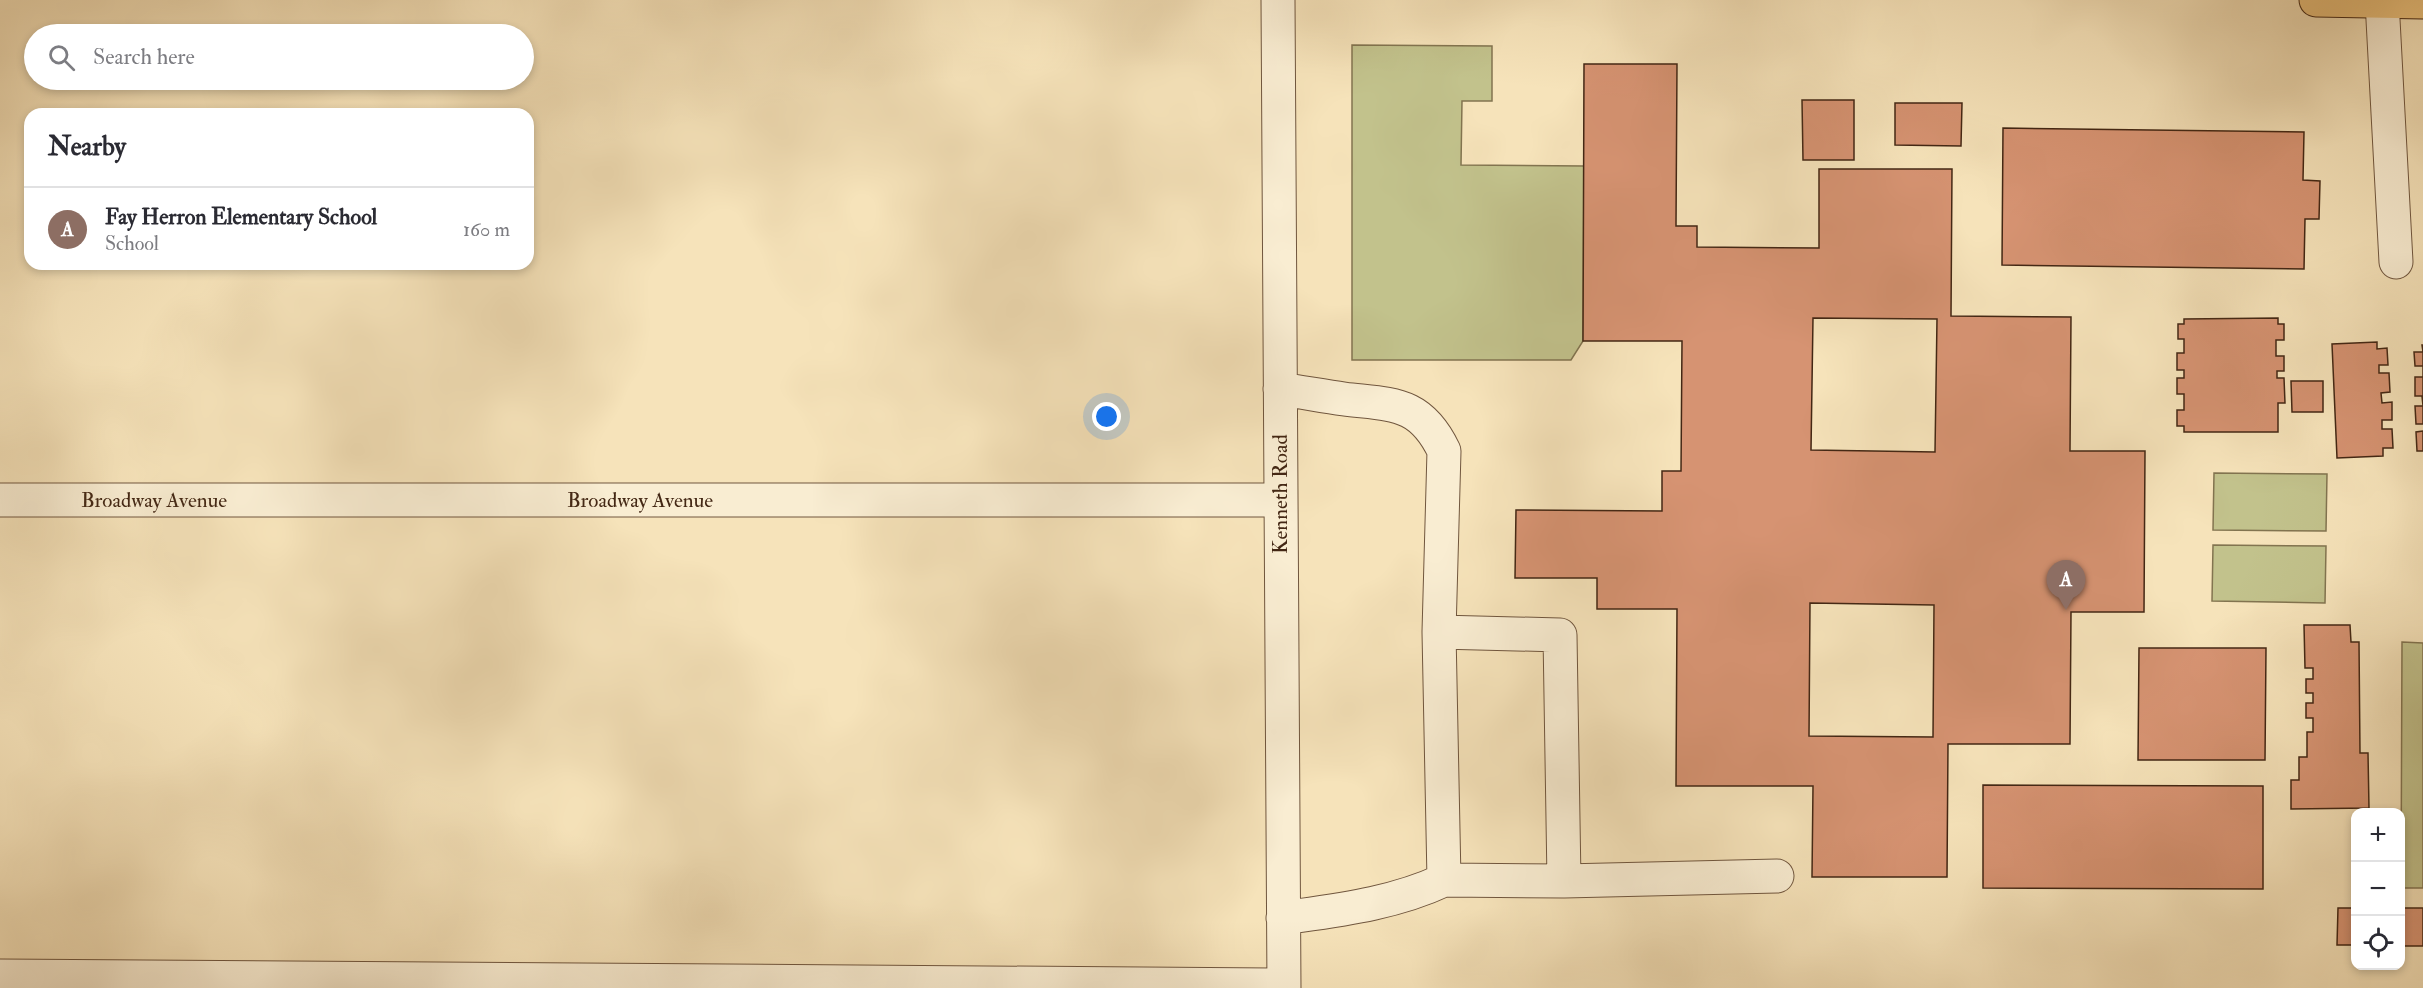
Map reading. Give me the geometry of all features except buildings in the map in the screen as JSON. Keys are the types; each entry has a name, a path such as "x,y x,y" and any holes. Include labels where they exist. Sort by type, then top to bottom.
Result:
{"main road":[{"path":"2316,0 2423,2"}],"street":[{"name":"Kenneth Road","path":"1278,0 1284,987"},
{"path":"2382,1 2396,262"},
{"path":"1280,389 1384,402 1404,409 1419,417 1435,433 1444,451 1438,632 1443,880"},
{"name":"Broadway Avenue","path":"0,500 1280,500"},
{"path":"1438,632 1560,635 1564,881"},
{"path":"1283,918 1381,902 1423,890 1443,880 1564,881 1777,876"},
{"path":"0,976 1284,987"}],"green space":[{"path":"1352,45 1492,46 1492,101 1462,101 1461,165 1584,166 1583,341 1571,360 1352,360"},
{"path":"2214,473 2327,474 2326,531 2213,530"},
{"path":"2213,545 2326,546 2325,603 2212,601"},
{"path":"2402,642 2423,643 2423,888 2405,888 2405,808 2401,808"}],"place":[{"name":"Fay Herron Elementary School","path":"2066,610"}]}
